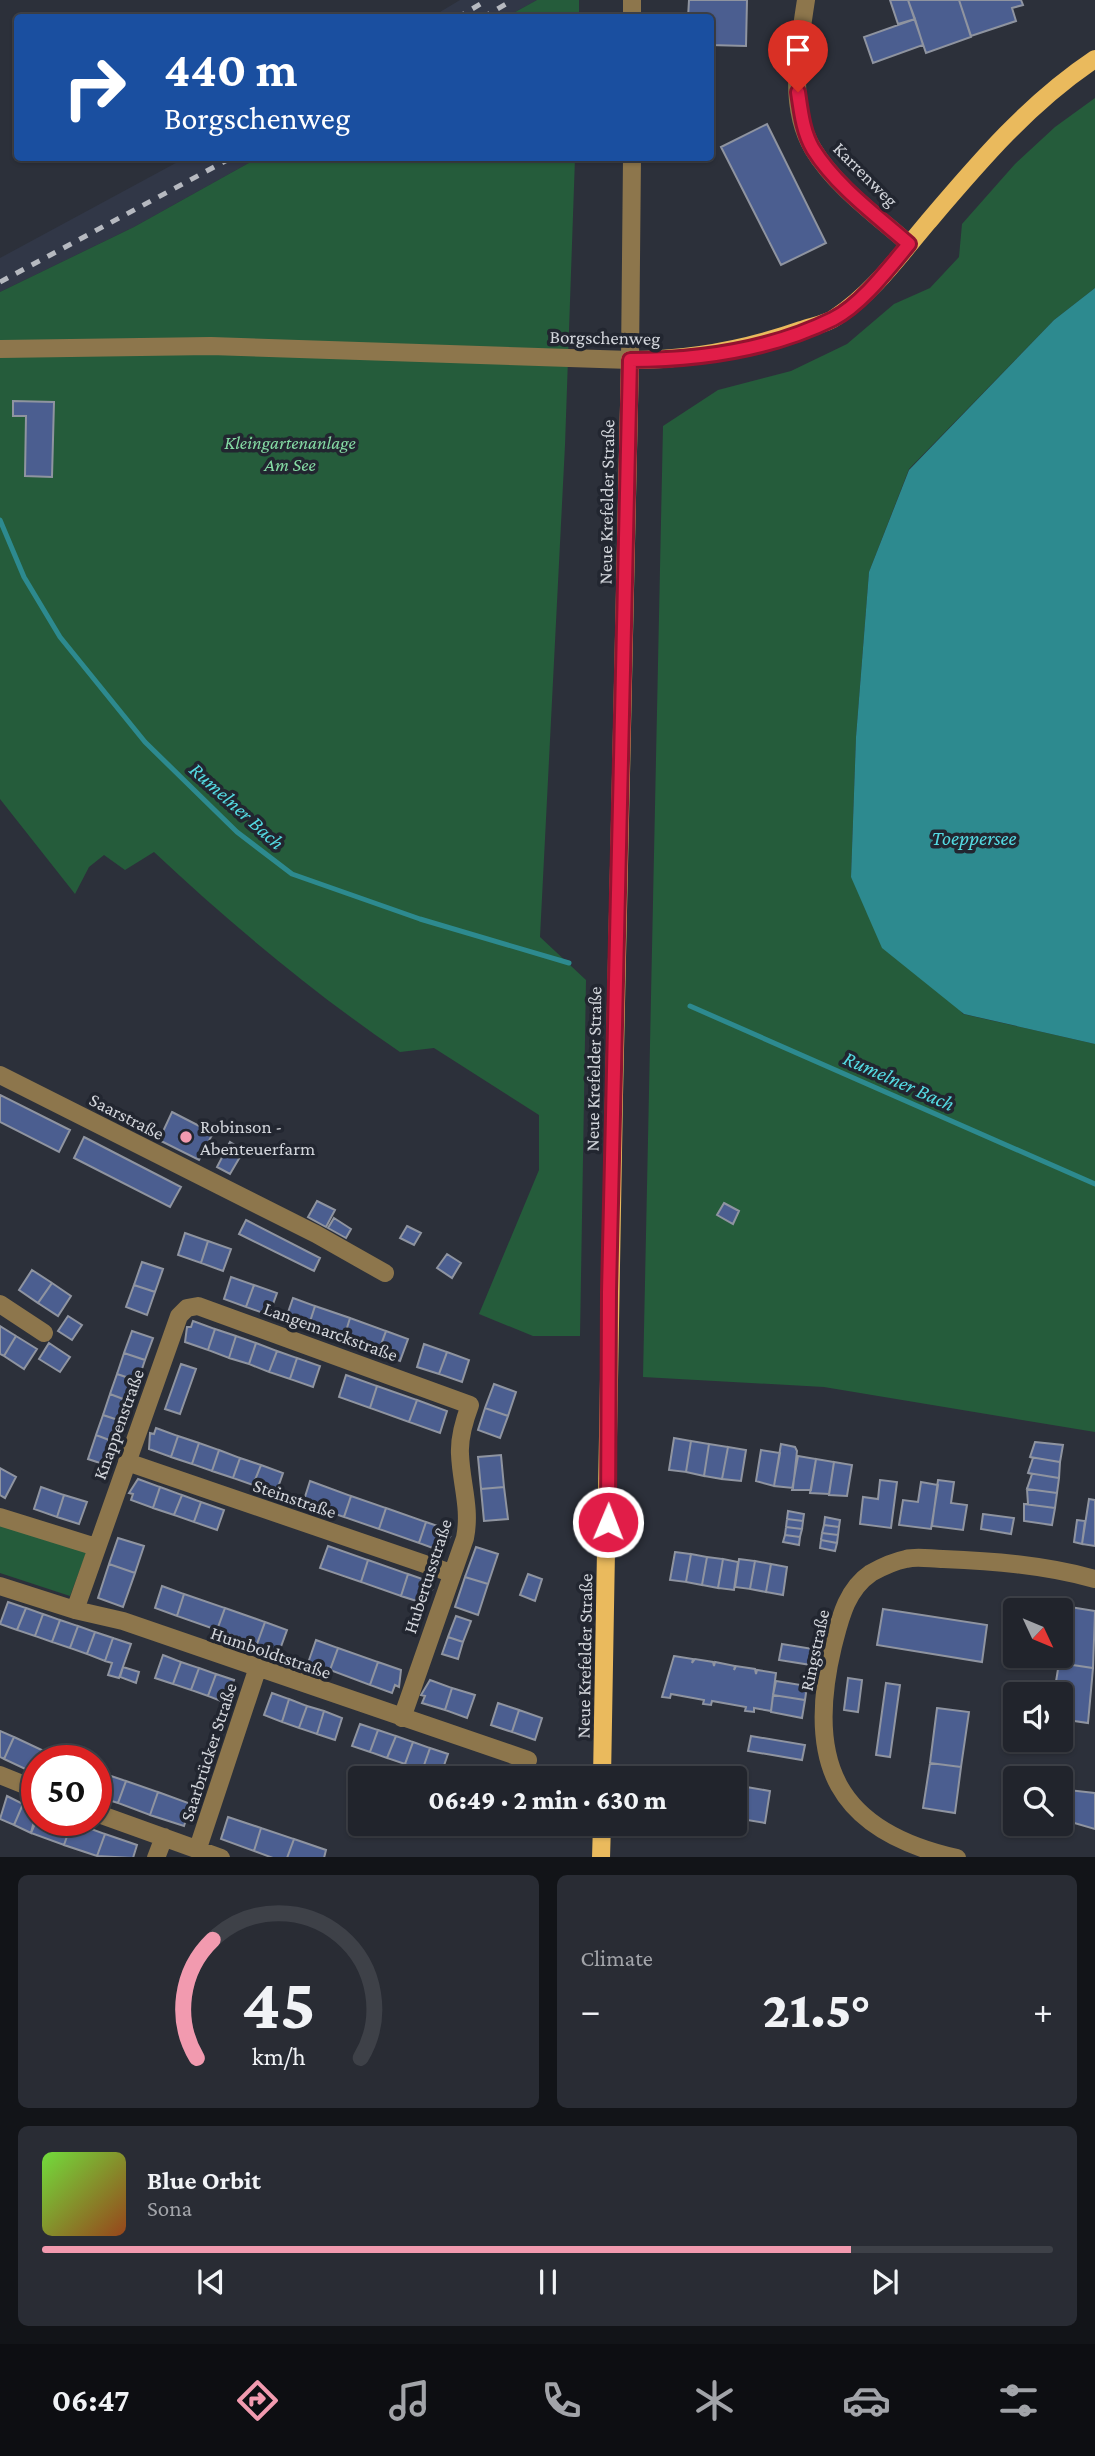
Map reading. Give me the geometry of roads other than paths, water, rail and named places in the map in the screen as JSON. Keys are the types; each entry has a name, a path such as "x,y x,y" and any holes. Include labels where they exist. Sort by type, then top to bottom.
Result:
{"main road":[{"name":"Borgschenweg","path":"630,360 681,360 721,354 765,343 835,318 876,284 987,152 1032,107 1095,59"},
{"name":"Neue Krefelder Straße","path":"602,1766 609,1496 609,1292 630,360"},
{"path":"601,1836 601,1857"}],"street":[{"name":"Karrenweg","path":"806,0 799,45 798,92 802,123 813,149 845,187 909,244"},
{"path":"630,360 632,161"},
{"name":"Borgschenweg","path":"0,349 211,345 630,360"},
{"name":"Saarstraße","path":"0,1075 316,1234 385,1273"},
{"path":"0,1304 44,1333"},
{"name":"Langemarckstraße","path":"179,1316 187,1308 198,1306 470,1405"},
{"name":"Knappenstraße","path":"75,1610 179,1316"},
{"name":"Hubertusstraße","path":"402,1718 465,1538 469,1517 460,1453 462,1427 470,1405"},
{"name":"Steinstraße","path":"127,1462 451,1573"},
{"path":"0,1517 96,1547"},
{"name":"Ringstraße","path":"957,1857 894,1838 864,1818 844,1795 831,1772 824,1748 825,1686 841,1612 853,1591 871,1573 907,1558 981,1560 1070,1572 1095,1579"},
{"name":"Humboldtstraße","path":"0,1586 75,1610 123,1621 257,1670 528,1760"},
{"name":"Saarbrücker Straße","path":"198,1848 257,1670"},
{"path":"0,1775 21,1784"},
{"path":"112,1819 222,1857"},
{"name":"Saarbrücker Straße","path":"156,1857 164,1837"}],"water":[{"name":"Toeppersee","path":"1095,288 1095,1044 964,1014 882,948 851,877 856,737 869,572 909,470 1054,320"}],"waterway":[{"name":"Rumelner Bach","path":"0,520 24,577 60,637 145,742 237,832 292,874 420,919 569,963"},
{"name":"Rumelner Bach","path":"690,1006 1095,1184"}],"railway":[{"path":"464,14 487,0"},
{"path":"489,14 513,0"},
{"path":"0,282 225,161"}],"place":[{"name":"Robinson - Abenteuerfarm","path":"186,1137"}],"park label":[{"name":"Kleingartenanlage Am See","path":"290,453"}]}
